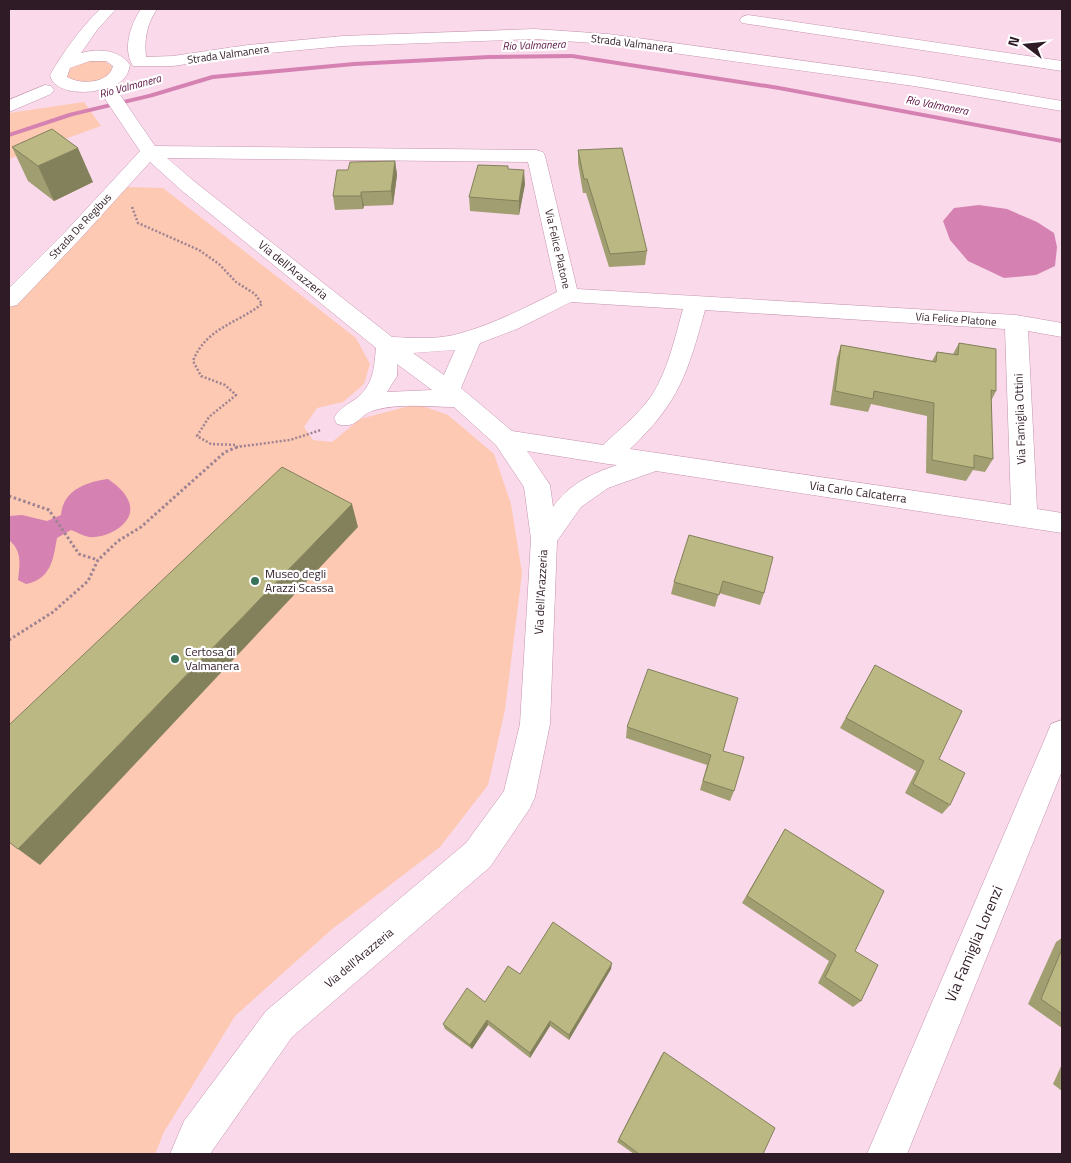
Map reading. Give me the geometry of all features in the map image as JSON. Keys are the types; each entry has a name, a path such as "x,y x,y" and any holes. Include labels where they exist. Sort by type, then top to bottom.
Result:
{"street":[{"path":"59,80 91,27 108,9"},
{"path":"139,62 136,45 139,25 149,9"},
{"path":"748,20 1062,66"},
{"name":"Strada Valmanera","path":"118,57 139,62 173,61 248,50 343,41 534,34 608,39 914,81 1062,106"},
{"path":"914,81 918,45"},
{"path":"9,107 59,80 88,56 118,57 120,74 110,94 59,80"},
{"name":"Via dell'Arazzeria","path":"110,94 150,152 188,186 454,396 505,439 537,486 544,540 535,724 519,797 478,855 279,1024 198,1135 190,1154"},
{"name":"Strada De Regibus","path":"9,300 73,235 150,152"},
{"name":"Via Felice Platone","path":"150,152 536,156 568,295 1016,322 1062,330"},
{"path":"346,418 368,402 386,376 387,345 427,345 471,338 535,312 568,295"},
{"path":"608,455 640,425 664,394 680,359 696,302"},
{"name":"Via Famiglia Ottini","path":"1016,322 1024,516"},
{"path":"368,402 454,396 471,338"},
{"name":"Via Carlo Calcaterra","path":"505,439 1062,523"},
{"name":"Via Carlo Calcaterra","path":"544,540 572,500 599,481 654,462"},
{"name":"Via Famiglia Lorenzi","path":"887,1154 1062,734"}],"path":[{"path":"113,190 127,198 138,223 199,250 219,264 236,282 255,294 262,304 254,312 209,336 197,347 194,361 202,376 232,390 236,395 216,409 202,423 197,436 211,444 237,445 271,442 311,435 346,418"},
{"path":"9,640 53,612 88,580 98,560 118,541 141,527 225,452 237,445"},
{"path":"9,496 49,510 79,554 98,560"}],"shaded area":[{"path":"90,61 104,61 112,66 111,73 101,79 90,82 68,78 67,75 71,67"},
{"path":"84,102 101,126 9,159 9,113"},
{"path":"125,187 163,188 356,338 370,364 364,384 343,402 317,408 304,427 313,440 332,442 360,419 417,404 448,415 494,454 511,504 522,573 505,710 488,785 440,847 331,930 235,1016 164,1132 155,1154 9,1154 9,306"},
{"path":"979,205 1007,209 1037,222 1054,233 1057,247 1055,266 1036,275 1004,278 968,261 950,240 943,221 954,208"},
{"path":"108,479 127,498 130,514 126,521 113,532 97,537 89,537 71,530 57,538 52,561 41,578 26,584 18,580 19,558 16,548 9,540 9,516 22,515 47,521 61,515 66,499 71,493 84,485"}],"building":[{"path":"52,129 78,148 38,166 12,147"},
{"path":"622,148 647,251 610,254 587,179 584,179 578,150"},
{"path":"395,161 391,191 361,192 361,196 333,196 337,170 348,170 350,162"},
{"path":"478,165 508,166 508,169 524,170 519,201 469,197"},
{"path":"959,343 996,349 996,391 991,390 993,459 974,455 974,468 932,460 934,403 874,391 873,399 835,391 841,345 936,362 937,352 958,355"},
{"name":"Certosa di Valmanera","path":"282,467 352,504 18,849 9,842 9,725"},
{"path":"689,535 773,557 764,593 723,581 719,595 674,582"},
{"path":"875,665 962,711 939,759 965,773 950,805 913,784 924,761 846,718"},
{"path":"648,669 738,698 723,751 744,757 734,791 703,781 711,755 627,727"},
{"path":"785,829 884,891 855,951 878,965 861,1001 825,977 836,955 747,896"},
{"path":"553,922 612,963 569,1035 550,1021 530,1053 487,1020 470,1045 443,1024 467,988 485,1002 508,966 520,974"},
{"path":"1062,949 1062,1014 1041,999"},
{"path":"664,1052 775,1128 763,1154 639,1154 619,1139"}],"waterway":[{"name":"Rio Valmanera","path":"9,135 71,114 151,96 212,77 354,64 489,57 572,56 779,88 1062,141"}],"place":[{"name":"Museo degli Arazzi Scassa","path":"255,581"},
{"name":"Certosa di Valmanera","path":"175,659"}]}
